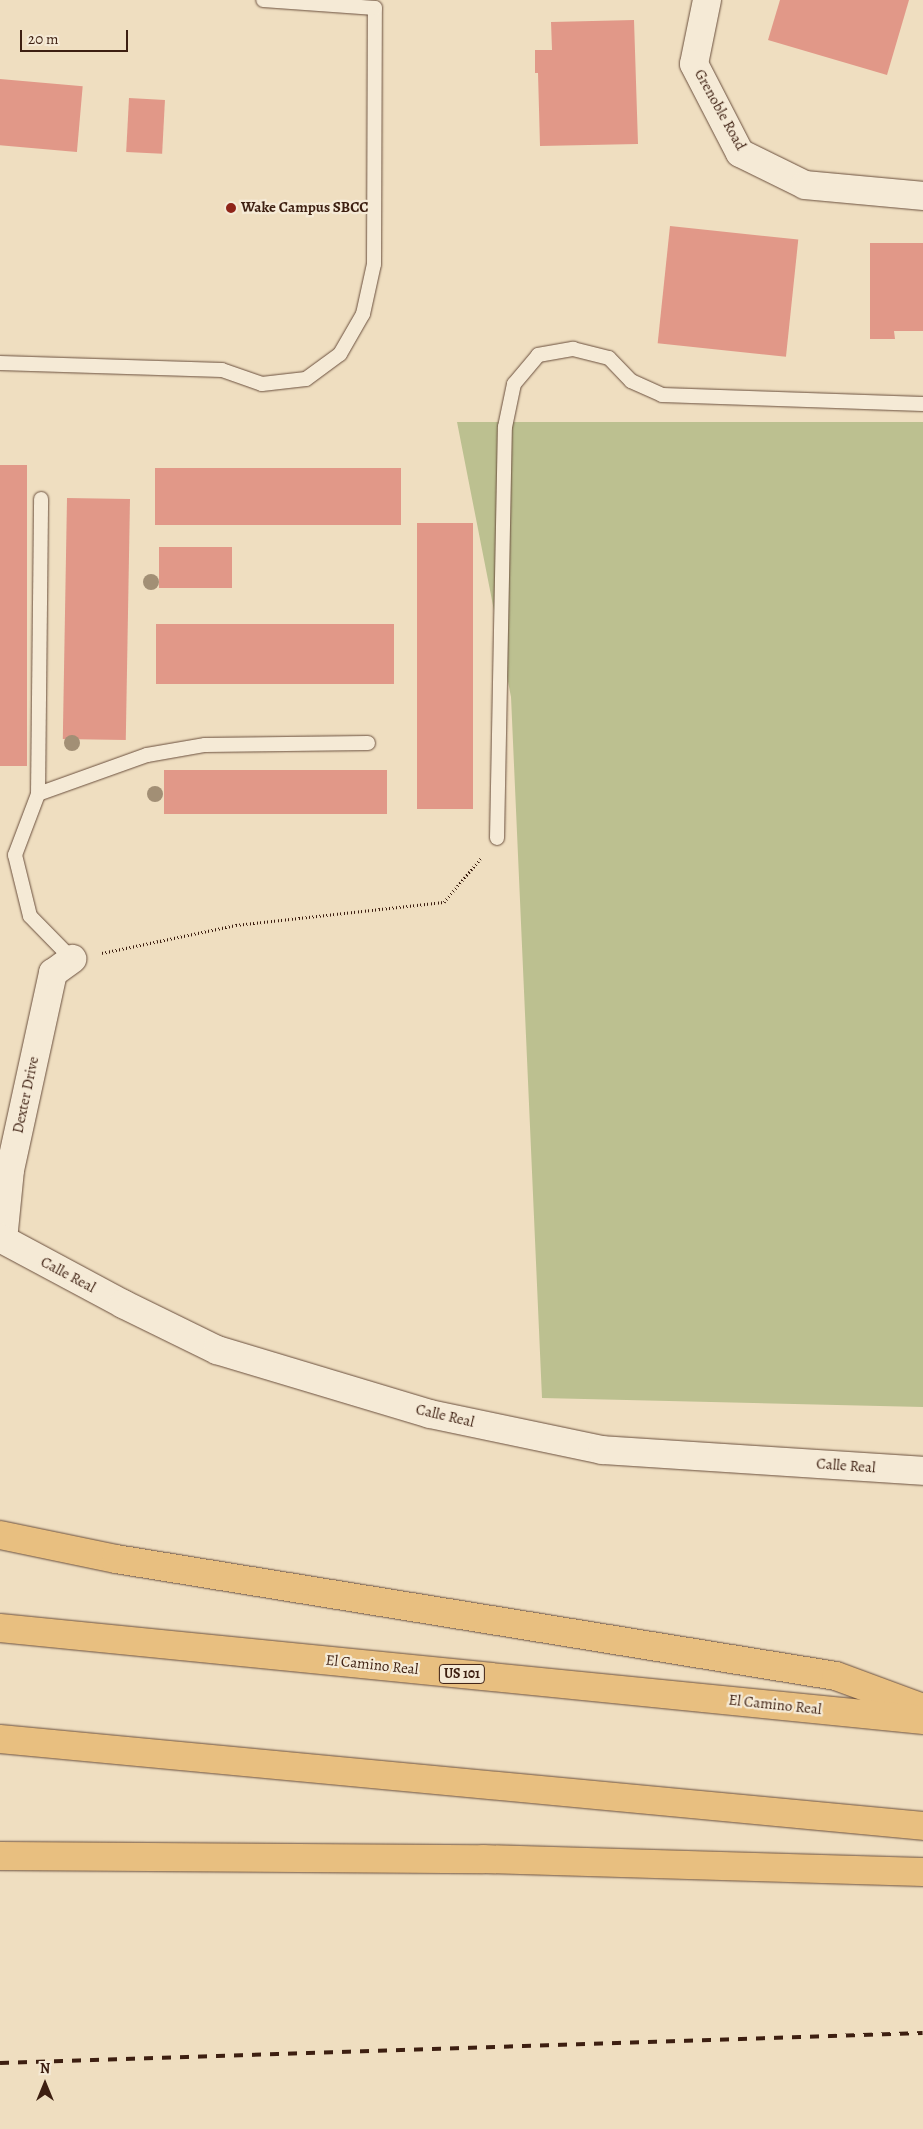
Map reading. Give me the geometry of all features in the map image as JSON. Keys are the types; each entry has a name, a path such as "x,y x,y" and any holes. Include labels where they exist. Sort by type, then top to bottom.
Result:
{"highway":[{"path":"0,1535 135,1562 826,1674 923,1708"},
{"name":"El Camino Real","path":"0,1628 923,1720"},
{"path":"0,1739 923,1826"},
{"path":"0,1856 483,1859 923,1872"}],"street":[{"name":"Grenoble Road","path":"707,0 694,64 740,153 805,185 923,196"},
{"name":"Dexter Drive","path":"2,1239 10,1170 53,974 72,959"},
{"name":"Calle Real","path":"2,1239 122,1304 217,1350 430,1414 602,1450 923,1471"}],"lane":[{"path":"0,362 222,370 262,384 306,379 340,354 363,314 374,264 375,4 263,0"},
{"path":"497,838 505,427 514,384 538,355 573,349 609,358 631,380 662,395 923,404"},
{"path":"41,499 38,794 15,855 30,916 72,959"},
{"path":"38,794 147,756 205,745 368,743"}],"path":[{"path":"72,959 236,925 444,902 497,838"}],"green space":[{"path":"457,422 923,422 923,1407 542,1398 511,697"}],"building":[{"path":"780,0 909,0 887,75 768,40"},
{"path":"634,20 638,144 540,146 538,73 535,73 535,50 552,50 551,22"},
{"path":"0,79 83,86 77,152 0,145"},
{"path":"129,98 165,100 162,154 126,152"},
{"path":"670,226 798,239 786,357 658,343"},
{"path":"870,243 923,243 923,331 894,331 895,339 870,339"},
{"path":"0,465 27,465 27,766 0,766"},
{"path":"155,468 401,468 401,525 155,525"},
{"path":"67,498 130,499 126,740 63,739"},
{"path":"417,523 473,523 473,809 417,809"},
{"path":"159,547 232,547 232,588 159,588"},
{"path":"156,624 394,624 394,684 156,684"},
{"path":"164,770 387,770 387,814 164,814"}],"railway":[{"path":"0,2063 923,2033"}],"place":[{"name":"Wake Campus SBCC","path":"231,208"}]}
